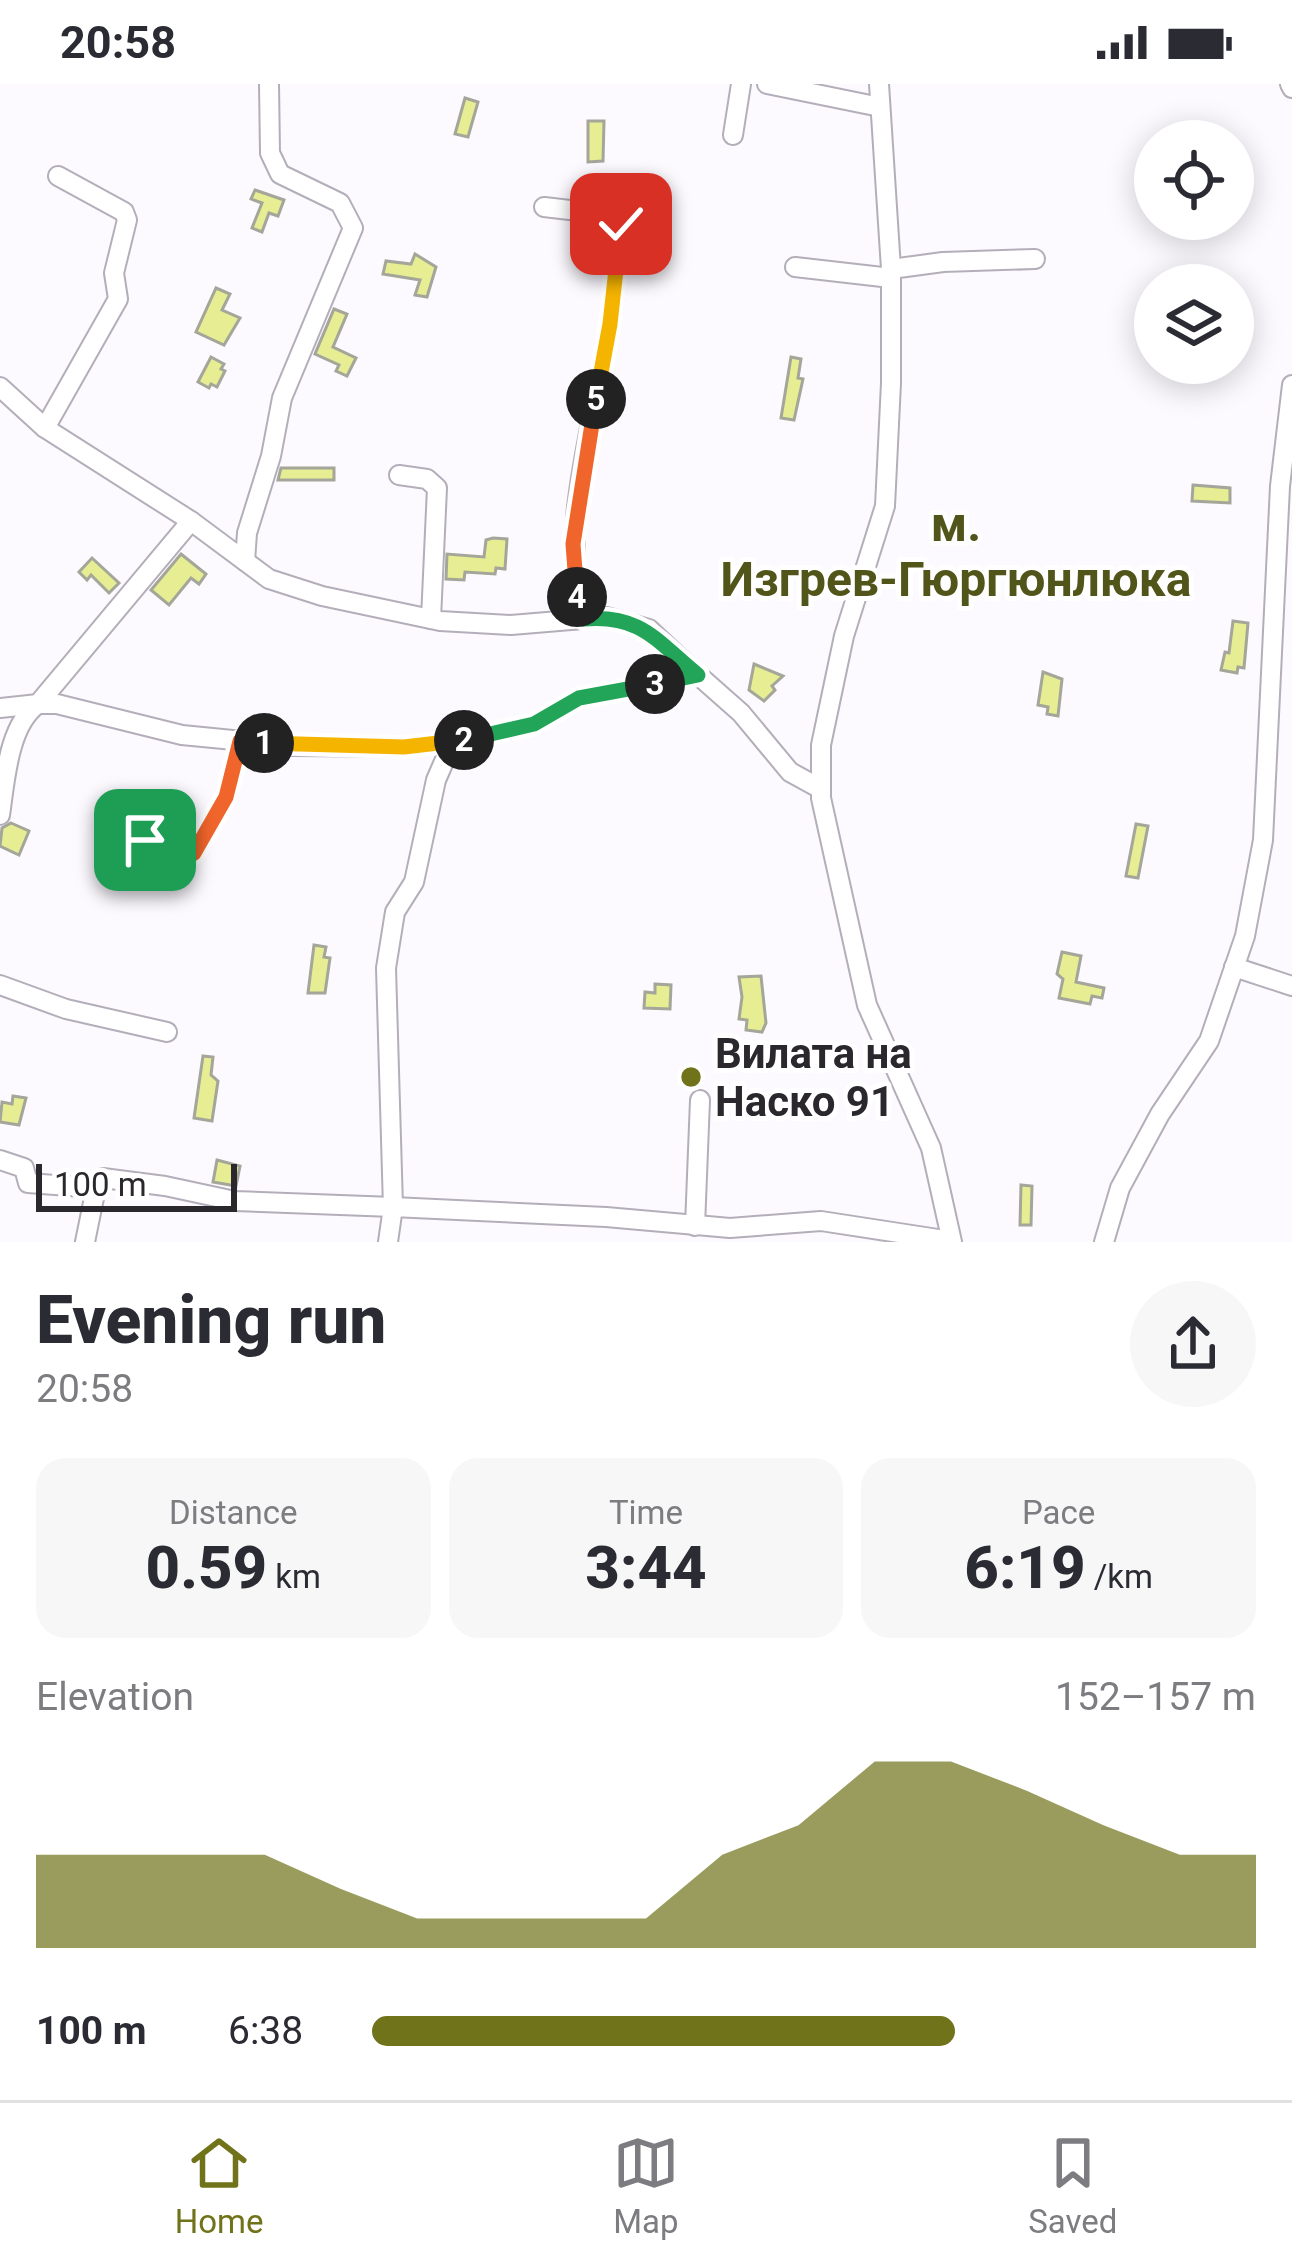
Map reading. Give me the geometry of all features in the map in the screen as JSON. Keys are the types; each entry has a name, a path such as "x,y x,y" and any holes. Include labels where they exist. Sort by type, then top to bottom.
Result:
{"street":[{"path":"245,561 247,533 271,456 282,398 353,228 340,203 280,174 270,153 269,84"},
{"path":"733,135 741,84"},
{"path":"767,84 880,107"},
{"path":"85,1242 96,1188 103,1178 235,1202 606,1216 730,1228 821,1221 952,1242 931,1148 867,1005 821,788 821,745 844,636 885,506 890,274 879,84"},
{"path":"46,428 118,299 113,273 127,220 124,212 58,176"},
{"path":"544,207 614,215 621,224 610,324 573,544 575,594 584,619"},
{"path":"795,267 890,274 943,262 1035,260"},
{"path":"1105,1242 1120,1187 1160,1114 1209,1041 1245,936 1263,840 1280,486 1292,385"},
{"path":"0,387 46,428 191,521 269,579 431,620 511,625 607,617 649,629 740,713 790,772 821,788"},
{"path":"399,475 427,479 437,488 431,620"},
{"path":"0,815 22,722 191,521"},
{"path":"0,708 57,704 182,735 240,741 404,747 534,724 579,698 698,675"},
{"path":"145,840 188,857 194,853 226,797 240,741"},
{"path":"388,1242 393,1207 386,968 395,912 415,882 436,780 453,741"},
{"path":"1234,968 1292,986"},
{"path":"0,985 66,1010 167,1031"},
{"path":"695,1226 700,1100"},
{"path":"0,1160 24,1168 28,1183 96,1188"}],"building":[{"path":"465,98 478,102 468,137 455,134"},
{"path":"588,121 604,121 603,161 588,162"},
{"path":"255,190 284,200 278,216 269,213 262,232 252,228 262,203 251,199"},
{"path":"415,254 436,267 427,297 415,295 420,280 383,274 386,261 411,264"},
{"path":"216,288 230,294 222,310 240,318 224,345 196,332"},
{"path":"334,309 347,314 333,347 356,358 347,376 336,371 339,365 315,354"},
{"path":"211,357 224,364 221,369 225,371 217,387 211,384 209,388 198,382"},
{"path":"791,357 801,359 798,378 803,379 794,420 781,418"},
{"path":"281,468 334,468 334,480 278,480"},
{"path":"1193,485 1230,488 1230,503 1192,501"},
{"path":"507,539 505,569 496,568 495,574 465,572 464,580 446,579 447,554 484,557 486,540"},
{"path":"181,554 206,574 199,584 191,578 169,605 151,590"},
{"path":"92,558 119,583 109,593 91,575 87,580 79,572"},
{"path":"1233,621 1248,623 1244,668 1238,667 1237,673 1221,670 1225,652 1229,653"},
{"path":"754,664 783,676 764,701 749,690"},
{"path":"1043,672 1062,679 1058,716 1038,705"},
{"path":"11,823 29,831 19,855 0,846 2,828"},
{"path":"1136,824 1148,826 1138,878 1126,876"},
{"path":"314,945 326,947 324,957 330,958 325,993 308,993"},
{"path":"1062,952 1081,956 1076,982 1104,988 1102,998 1092,996 1090,1004 1059,998"},
{"path":"761,976 766,1023 762,1032 746,1030 747,1020 739,1019 739,977"},
{"path":"655,984 671,985 670,1009 644,1008 645,992 655,993"},
{"path":"203,1056 213,1057 211,1075 218,1081 212,1121 194,1118"},
{"path":"13,1096 26,1098 19,1125 0,1122 2,1102 12,1104"},
{"path":"217,1160 240,1166 236,1186 213,1182"},
{"path":"1021,1185 1032,1186 1031,1225 1020,1225"}],"place":[{"name":"Вилата на Наско 91","path":"691,1077"}],"district":[{"name":"м. Изгрев-Гюргюнлюка","path":"956,552"}],"route":[{"path":"145,840 188,857 194,853 226,797 240,741 344,748 471,739 534,724 579,698 698,675 649,629 607,617 584,619 575,594 573,544 610,324 621,224"}]}
